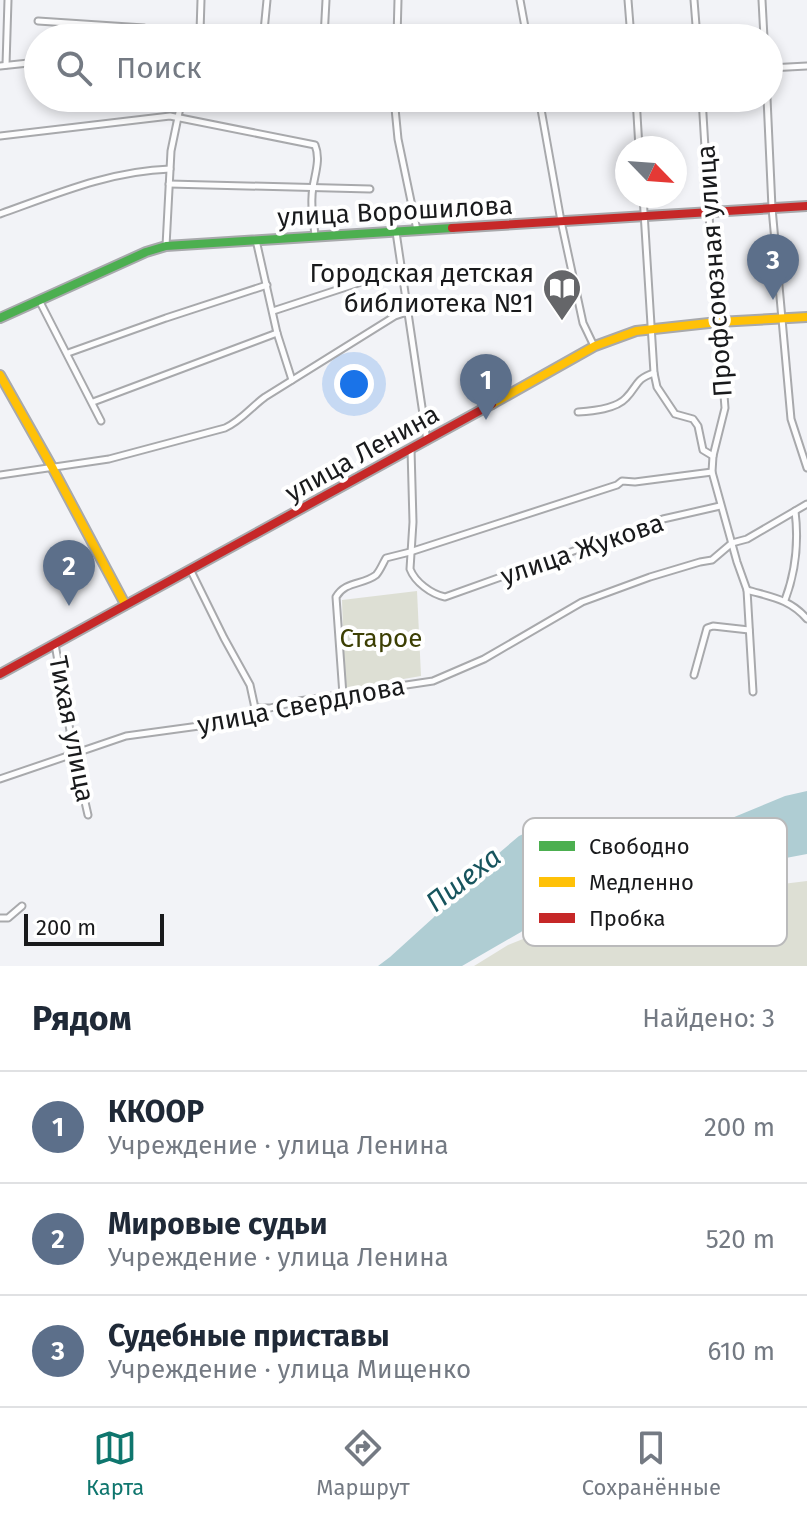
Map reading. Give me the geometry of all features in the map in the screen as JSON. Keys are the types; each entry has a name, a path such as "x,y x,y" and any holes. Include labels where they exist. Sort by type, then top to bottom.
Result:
{"main road":[{"name":"улица Ворошилова","path":"0,318 146,252 166,246 807,206"},
{"name":"улица Ленина","path":"0,673 595,346 636,331 807,317"},
{"path":"0,375 125,604"}],"street":[{"path":"199,24 201,0"},
{"path":"265,24 267,0"},
{"path":"325,24 326,0"},
{"path":"397,24 398,0"},
{"path":"520,0 524,24"},
{"path":"628,0 630,24"},
{"path":"694,0 696,24"},
{"path":"762,0 763,24"},
{"path":"0,2 8,2 3,66 24,64"},
{"path":"38,21 83,24"},
{"path":"783,67 807,66"},
{"path":"166,246 171,151 179,112"},
{"path":"395,112 417,231"},
{"path":"542,112 583,323 595,346"},
{"path":"637,112 638,136"},
{"name":"Профсоюзная улица","path":"703,112 715,314 725,408 712,472 747,590 753,692"},
{"path":"768,112 772,208 791,419 807,468"},
{"path":"0,136 170,116 315,145 315,182 312,187 315,236"},
{"path":"0,214 95,180 146,170 170,169"},
{"path":"169,184 370,189"},
{"path":"644,208 657,387 675,414 693,419 698,426 703,450 713,456"},
{"path":"396,232 427,441"},
{"path":"256,240 277,333 292,380"},
{"path":"273,311 401,269"},
{"path":"68,353 267,285"},
{"path":"39,300 101,421"},
{"path":"0,475 137,452 225,428 237,423 251,407 292,380 395,316 407,312"},
{"path":"93,402 277,333"},
{"path":"578,412 604,410 624,401 642,376 654,373"},
{"path":"410,552 413,522 411,449"},
{"path":"343,695 335,604 338,592 376,575 386,558 622,481 712,472"},
{"name":"улица Свердлова","path":"0,779 126,736 221,723 248,714 255,708 433,681 484,659 582,602 650,577 712,560 732,543 747,539 807,504"},
{"name":"улица Жукова","path":"410,552 413,577 438,596 445,597 663,519 720,506"},
{"path":"785,600 797,559 795,511"},
{"path":"190,569 250,685 255,708"},
{"path":"747,590 785,600 807,619"},
{"path":"694,675 707,628 749,630"},
{"name":"Тихая улица","path":"55,643 88,815"},
{"path":"0,918 8,918 22,906"}],"green space":[{"name":"Старое","path":"417,591 421,676 345,689 342,600"},
{"path":"807,881 807,966 474,966 523,939 523,946 787,946 787,883"}],"water":[{"path":"807,791 807,854 787,858 787,818 732,818 785,796"},
{"path":"523,834 523,930 462,966 378,966 433,918 466,881"}],"traffic: fast":[{"path":"0,318 146,252 166,246 452,228"}],"traffic: slow":[{"path":"492,404 595,346 636,331 807,317"},
{"path":"0,375 125,604"}],"traffic: jam":[{"path":"452,228 807,206"},
{"path":"0,674 492,404"}],"place":[{"name":"Судебные приставы","path":"773,300"},
{"name":"Городская детская библиотека №1","path":"562,322"},
{"name":"ККООР","path":"486,420"},
{"name":"Мировые судьи","path":"69,606"}],"water label":[{"name":"Пшеха","path":"463,879"}]}
